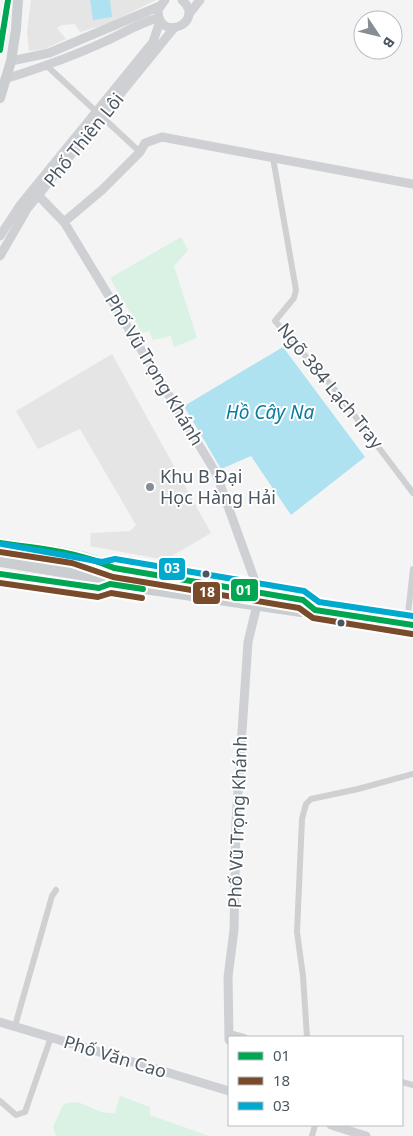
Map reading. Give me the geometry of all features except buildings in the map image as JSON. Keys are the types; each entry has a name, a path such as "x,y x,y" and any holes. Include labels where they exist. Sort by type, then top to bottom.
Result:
{"main road":[{"path":"0,50 8,0"},
{"path":"0,98 11,61 18,0"},
{"path":"0,543 75,556 105,563 114,568 303,600 315,610"},
{"path":"0,553 79,571 103,579 110,584 301,612 315,610 410,624"},
{"path":"0,562 79,571 102,571 114,568"},
{"path":"0,574 99,588 110,584"}],"street":[{"path":"182,0 188,7 189,14"},
{"path":"189,14 200,0"},
{"path":"11,61 49,53 162,3"},
{"name":"Phố Thiên Lôi","path":"155,45 162,3"},
{"name":"Phố Thiên Lôi","path":"0,256 35,193 155,45 174,28 183,25 189,14"},
{"path":"5,79 46,66 106,41 147,20 160,20 166,26 174,28"},
{"path":"46,66 140,152"},
{"path":"64,222 102,190 140,152 145,143 162,137 413,184"},
{"name":"Ngõ 384 Lạch Tray","path":"273,158 296,290 294,298 275,321 336,391 413,494"},
{"name":"Phố Thiên Lôi","path":"0,236 21,204 35,193"},
{"name":"Phố Vũ Trọng Khánh","path":"35,193 64,222 216,473 259,592"},
{"path":"410,624 413,570"},
{"name":"Phố Vũ Trọng Khánh","path":"229,1036 228,978 234,930 236,821 248,642 257,605"},
{"path":"307,1036 304,985 297,932 302,819 306,804 311,800 413,774"},
{"path":"15,1026 40,934 52,896 56,890"},
{"name":"Phố Văn Cao","path":"0,1022 228,1091"},
{"path":"0,1100 16,1115 25,1112 50,1037"},
{"path":"334,1126 366,1136"}],"shaded area":[{"path":"31,0 156,0 110,23 80,32 75,24 62,25 57,28 66,39 45,49 29,51 27,32"},
{"name":"Khu B Đại Học Hàng Hải","path":"112,354 211,533 165,560 90,546 91,533 130,531 136,525 80,429 38,449 16,411"}],"green space":[{"path":"181,237 188,250 174,266 197,338 174,347 171,336 153,340 149,331 142,333 110,278"},
{"path":"120,1096 150,1107 150,1115 209,1136 56,1136 53,1127 63,1105 73,1102 102,1112 115,1113"}],"water":[{"path":"90,0 110,0 112,17 93,20"},
{"name":"Hồ Cây Na","path":"283,347 365,457 291,515 251,456 221,469 184,406"}],"transit line":[{"name":"01","path":"0,50 8,0"},
{"name":"01","path":"0,543 72,554 114,568 303,600 315,610 413,625"},
{"name":"03","path":"2,544 102,562 115,559 304,591 319,602 413,616"},
{"name":"18","path":"0,552 72,563 113,577 299,608 313,618 412,634"},
{"name":"01","path":"0,574 99,588 110,584 143,589"},
{"name":"18","path":"0,583 98,597 111,593 142,598"}],"place":[{"name":"Khu B Đại Học Hàng Hải","path":"150,487"}]}
